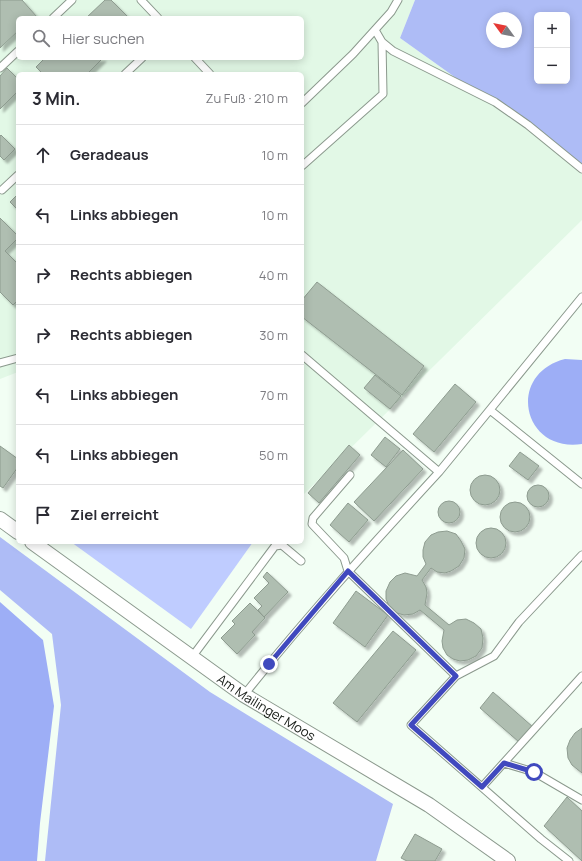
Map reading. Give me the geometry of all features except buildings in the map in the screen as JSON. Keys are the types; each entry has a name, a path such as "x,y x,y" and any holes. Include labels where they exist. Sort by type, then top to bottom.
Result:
{"street":[{"path":"0,519 16,531"},
{"name":"Am Mailinger Moos","path":"35,544 244,695 429,805 508,861"}],"lane":[{"path":"55,16 72,0"},
{"path":"141,0 156,16"},
{"path":"304,101 353,54 391,12 398,0"},
{"path":"375,30 382,42 393,51 495,102 528,125 582,169"},
{"path":"304,164 383,94 382,42"},
{"path":"0,68 16,53"},
{"path":"127,72 140,60"},
{"path":"197,60 206,72"},
{"path":"2,190 16,177"},
{"path":"244,695 348,571 440,472 582,297"},
{"path":"304,357 440,472"},
{"path":"0,363 16,359"},
{"path":"490,410 582,484"},
{"path":"350,475 313,518 312,524 344,558 348,571 456,676"},
{"path":"192,657 275,546 282,545 301,560"},
{"path":"569,861 411,725 456,676 494,656 519,622 582,555"},
{"path":"482,787 582,676"},
{"path":"504,763 534,772 582,800"}],"shaded area":[{"path":"0,0 415,0 400,38 582,168 582,220 304,494 304,72 16,72 16,373 0,379"},
{"path":"415,0 582,0 582,168 400,38"},
{"path":"565,359 582,360 582,444 562,444 546,437 535,425 529,410 529,395 534,380 546,367"},
{"path":"0,537 210,692 393,804 376,861 45,861 61,705 52,634 0,590"},
{"path":"74,544 252,544 191,629"},
{"path":"0,602 43,640 54,706 37,861 0,861"}],"route":[{"path":"269,664 348,571 456,676 411,725 482,787 504,763 534,772"}]}
